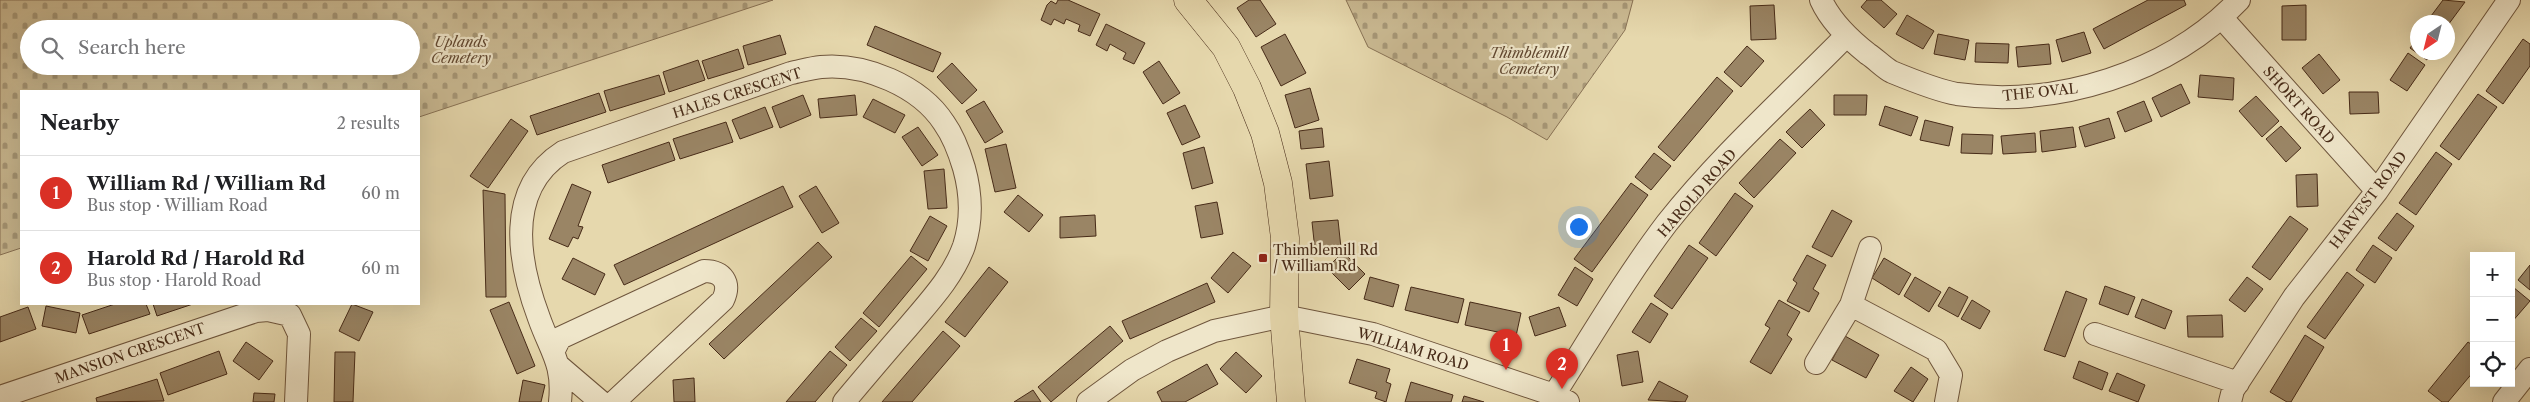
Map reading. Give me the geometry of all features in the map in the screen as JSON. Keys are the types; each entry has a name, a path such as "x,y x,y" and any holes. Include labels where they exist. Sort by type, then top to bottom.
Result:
{"main road":[{"path":"1178,0 1215,58 1250,140 1261,182 1284,316 1291,402"},
{"path":"1188,0 1226,47 1247,88 1264,133 1278,183 1285,238 1284,316"}],"street":[{"name":"THE OVAL","path":"1821,0 1846,36 1891,71 1955,94 2006,98 2052,94 2094,85 2181,46 2222,18 2239,0"},
{"name":"HARVEST ROAD","path":"2234,393 2294,297 2377,191 2509,0"},
{"name":"SHORT ROAD","path":"2222,18 2377,191"},
{"name":"HAROLD ROAD","path":"1561,398 1597,325 1667,224 1705,179 1846,36"},
{"name":"HALES CRESCENT","path":"560,402 556,359 529,289 521,221 522,207 533,181 550,160 563,152 791,73 822,67 850,68 878,75 900,85 921,99 938,116 957,145 970,190 968,231 956,264 941,288 844,402"},
{"path":"1816,363 1851,305 1870,248"},
{"path":"602,402 556,359 560,338 704,270 715,271 722,276 727,283 727,291 722,300 614,402"},
{"path":"1851,305 1936,350 1951,374 1946,402"},
{"name":"MANSION CRESCENT","path":"0,397 256,311 294,309 299,334 296,402"},
{"name":"WILLIAM ROAD","path":"1284,316 1374,334 1561,398"},
{"path":"1088,402 1132,370 1167,351 1214,332 1284,316"},
{"path":"2095,334 2234,393"},
{"path":"2504,402 2530,370"},
{"path":"575,402 602,402"}],"green space":[{"name":"Uplands Cemetery","path":"0,0 773,0 420,117 420,90 20,90 20,248 0,255"},
{"name":"Thimblemill Cemetery","path":"1346,0 1633,0 1625,30 1547,140 1507,117 1368,47"}],"building":[{"path":"1058,0 1068,0 1100,14 1090,36 1078,31 1080,25 1066,19 1064,24 1054,19 1051,25 1041,20 1047,5 1051,1 1056,4"},
{"path":"1249,0 1260,0 1276,24 1256,37 1237,8"},
{"path":"1867,0 1881,0 1897,14 1884,28 1861,7"},
{"path":"2148,0 2184,0 2186,5 2104,49 2093,29"},
{"path":"2443,0 2465,2 2455,16 2432,15"},
{"path":"1774,5 1776,39 1751,40 1750,6"},
{"path":"2306,5 2306,40 2282,40 2282,6"},
{"path":"1907,15 1934,31 1923,49 1896,34"},
{"path":"1106,24 1145,43 1134,64 1123,59 1126,53 1110,44 1107,51 1096,45"},
{"path":"875,26 941,53 933,72 867,45"},
{"path":"2084,32 2091,53 2062,62 2056,40"},
{"path":"1285,34 1306,73 1281,86 1261,47"},
{"path":"1938,34 1969,40 1965,60 1934,54"},
{"path":"780,35 786,54 748,65 743,46"},
{"path":"2523,39 2530,44 2530,66 2503,104 2486,91"},
{"path":"1976,43 2009,44 2008,63 1975,62"},
{"path":"2049,44 2051,64 2018,67 2016,47"},
{"path":"1747,46 1764,61 1741,87 1724,72"},
{"path":"738,49 744,68 708,79 702,61"},
{"path":"2408,53 2410,54 2410,60 2418,60 2425,65 2407,91 2390,80"},
{"path":"2319,54 2340,80 2323,94 2302,68"},
{"path":"698,60 705,80 669,92 663,72"},
{"path":"1159,61 1180,93 1163,104 1143,72"},
{"path":"952,63 977,90 962,104 937,77"},
{"path":"659,75 665,94 610,111 604,91"},
{"path":"2200,75 2234,78 2233,100 2198,97"},
{"path":"1717,77 1733,91 1674,161 1658,147"},
{"path":"2181,84 2190,103 2161,117 2152,98"},
{"path":"1310,88 1319,120 1295,128 1285,95"},
{"path":"2349,92 2378,92 2379,113 2350,114"},
{"path":"599,93 606,112 537,135 530,116"},
{"path":"2478,94 2497,107 2459,160 2440,146"},
{"path":"803,95 811,115 780,128 772,107"},
{"path":"855,95 857,115 820,118 818,99"},
{"path":"1834,95 1867,95 1866,115 1834,115"},
{"path":"2256,96 2279,121 2262,137 2239,111"},
{"path":"873,99 905,115 895,133 863,117"},
{"path":"984,101 1003,132 985,143 966,111"},
{"path":"2144,101 2152,121 2125,132 2117,112"},
{"path":"1185,105 1200,137 1182,145 1167,113"},
{"path":"1885,106 1918,117 1911,136 1879,125"},
{"path":"765,107 773,127 740,139 732,120"},
{"path":"1810,109 1825,125 1802,148 1786,132"},
{"path":"2109,118 2115,138 2085,147 2079,127"},
{"path":"511,119 528,131 488,188 470,176"},
{"path":"1925,120 1953,127 1949,146 1920,140"},
{"path":"726,122 733,142 680,159 673,139"},
{"path":"2281,126 2301,148 2286,162 2266,139"},
{"path":"918,127 938,155 922,166 902,137"},
{"path":"2073,127 2076,147 2042,152 2040,131"},
{"path":"1322,128 1324,147 1301,149 1299,131"},
{"path":"2035,133 2036,152 2003,154 2001,136"},
{"path":"1962,134 1993,135 1992,154 1961,153"},
{"path":"1780,139 1796,153 1754,198 1739,183"},
{"path":"669,142 675,160 608,183 602,165"},
{"path":"1006,144 1016,188 995,192 985,149"},
{"path":"1204,147 1213,183 1192,189 1183,153"},
{"path":"2436,152 2452,164 2416,215 2399,203"},
{"path":"1654,153 1671,166 1651,190 1635,177"},
{"path":"1329,161 1333,196 1310,199 1306,164"},
{"path":"944,169 947,208 928,209 924,171"},
{"path":"2317,174 2318,206 2297,207 2296,175"},
{"path":"1631,183 1648,195 1592,272 1574,259"},
{"path":"572,184 591,192 578,226 583,227 578,239 573,237 568,247 549,239"},
{"path":"783,186 793,207 624,285 614,265"},
{"path":"816,186 839,223 822,233 799,196"},
{"path":"483,190 505,194 506,297 486,297"},
{"path":"1735,193 1753,206 1716,256 1699,243"},
{"path":"1018,195 1043,215 1029,232 1004,212"},
{"path":"1217,202 1223,234 1201,238 1195,206"},
{"path":"1832,210 1852,221 1832,257 1812,247"},
{"path":"2397,213 2414,226 2396,251 2378,238"},
{"path":"1095,215 1096,236 1060,238 1060,217"},
{"path":"930,216 947,226 928,261 910,251"},
{"path":"2290,216 2308,229 2270,280 2252,267"},
{"path":"1338,220 1341,248 1315,250 1312,222"},
{"path":"818,242 832,257 724,359 709,344"},
{"path":"1689,245 1708,258 1672,309 1654,296"},
{"path":"2373,245 2392,258 2375,283 2356,270"},
{"path":"1233,252 1251,266 1228,293 1211,278"},
{"path":"1343,252 1365,274 1349,290 1327,268"},
{"path":"1807,255 1826,265 1813,289 1819,293 1809,312 1787,301 1797,283 1793,280"},
{"path":"911,256 927,269 879,327 863,313"},
{"path":"573,258 605,274 595,295 562,279"},
{"path":"1884,258 1911,274 1899,295 1872,278"},
{"path":"2530,265 2530,290 2518,280"},
{"path":"989,267 1008,282 965,337 945,322"},
{"path":"1575,267 1593,279 1577,306 1558,295"},
{"path":"2347,272 2364,285 2325,339 2307,327"},
{"path":"1370,277 1399,285 1393,307 1364,299"},
{"path":"1915,277 1941,292 1929,312 1904,296"},
{"path":"2247,277 2263,289 2245,312 2229,300"},
{"path":"1207,283 1215,302 1130,339 1122,321"},
{"path":"2105,286 2135,297 2128,315 2099,304"},
{"path":"1411,287 1464,299 1458,323 1405,310"},
{"path":"1949,287 1968,297 1958,317 1938,306"},
{"path":"2515,289 2530,301 2515,318"},
{"path":"2066,291 2087,299 2065,357 2044,350"},
{"path":"2142,299 2172,311 2165,329 2135,317"},
{"path":"1779,300 1800,312 1787,335 1792,339 1771,374 1750,362 1770,328 1765,325"},
{"path":"1972,300 1990,311 1980,329 1961,319"},
{"path":"509,302 535,366 517,374 490,310"},
{"path":"1470,302 1521,313 1516,336 1465,325"},
{"path":"1651,303 1668,314 1650,343 1632,332"},
{"path":"112,305 146,305 150,314 89,334 82,315"},
{"path":"153,305 190,305 157,316"},
{"path":"352,305 373,312 359,341 339,331"},
{"path":"46,306 80,313 76,333 42,326"},
{"path":"28,307 36,329 0,342 0,317"},
{"path":"1559,307 1566,326 1535,336 1529,317"},
{"path":"2222,315 2223,337 2188,337 2187,316"},
{"path":"861,318 877,331 850,361 835,347"},
{"path":"1110,326 1123,341 1051,402 1038,387"},
{"path":"943,331 960,346 912,402 882,402"},
{"path":"2305,335 2324,347 2291,402 2287,402 2270,392"},
{"path":"1845,336 1879,355 1866,378 1832,360"},
{"path":"246,342 273,361 259,380 233,361"},
{"path":"2468,342 2470,343 2470,376 2448,402 2442,402 2428,391"},
{"path":"219,351 227,374 168,395 160,373"},
{"path":"830,351 847,365 815,402 786,402"},
{"path":"1638,351 1643,382 1622,386 1617,355"},
{"path":"335,352 355,352 353,402 334,402"},
{"path":"1236,352 1262,376 1246,393 1220,369"},
{"path":"1357,359 1390,369 1386,382 1391,384 1386,402 1375,398 1377,392 1349,383"},
{"path":"2079,361 2108,373 2102,390 2073,378"},
{"path":"1207,364 1218,384 1185,402 1162,402 1157,392"},
{"path":"1911,367 1928,379 1913,402 1894,391"},
{"path":"2117,373 2145,385 2138,402 2109,391"},
{"path":"694,378 695,402 674,402 673,380"},
{"path":"157,379 164,401 97,402 96,398"},
{"path":"523,380 545,385 541,402 519,402"},
{"path":"1659,381 1688,396 1685,402 1648,400"},
{"path":"1411,382 1453,395 1451,402 1405,402"},
{"path":"1033,390 1041,402 1014,402"},
{"path":"254,393 275,394 274,402 253,402"},
{"path":"1464,396 1484,402 1462,402"}],"place":[{"name":"Thimblemill Rd / William Rd","path":"1263,258"},
{"name":"William Rd / William Rd","path":"1506,370"},
{"name":"Harold Rd / Harold Rd","path":"1562,389"}]}
